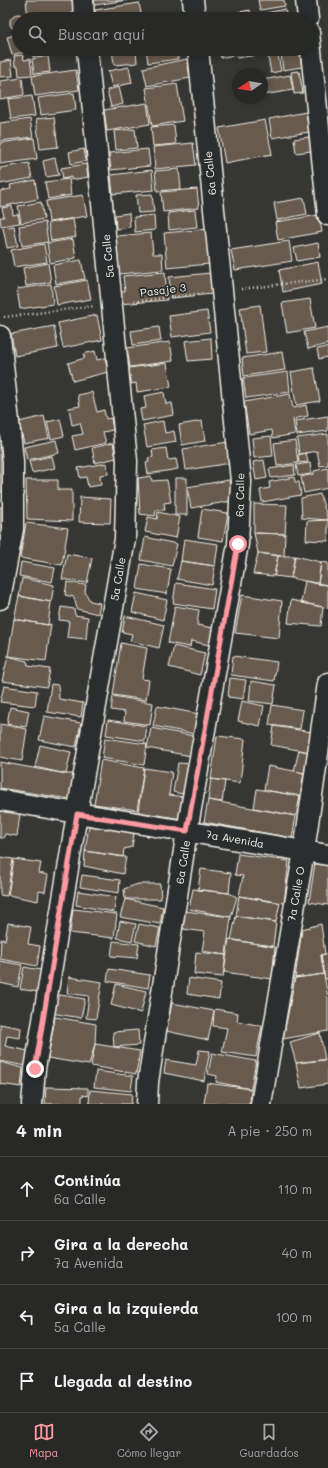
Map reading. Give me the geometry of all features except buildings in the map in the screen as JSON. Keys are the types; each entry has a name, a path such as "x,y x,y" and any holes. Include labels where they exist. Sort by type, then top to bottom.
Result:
{"street":[{"path":"83,0 84,12"},
{"path":"193,0 194,12"},
{"path":"306,0 307,12"},
{"name":"5a Calle","path":"32,1104 35,1069 77,814 125,539 128,461 88,56"},
{"name":"6a Calle","path":"147,1104 148,1082 187,831 238,544 242,481 199,56"},
{"path":"311,56 328,215"},
{"path":"0,336 13,461 13,529 0,599"},
{"name":"7a Calle O","path":"261,1104 304,851 328,683"},
{"name":"7a Avenida","path":"0,800 328,855"}],"path":[{"name":"Pasaje 3","path":"0,318 328,279"}],"route":[{"path":"35,1069 77,814 187,831 238,544"}]}
